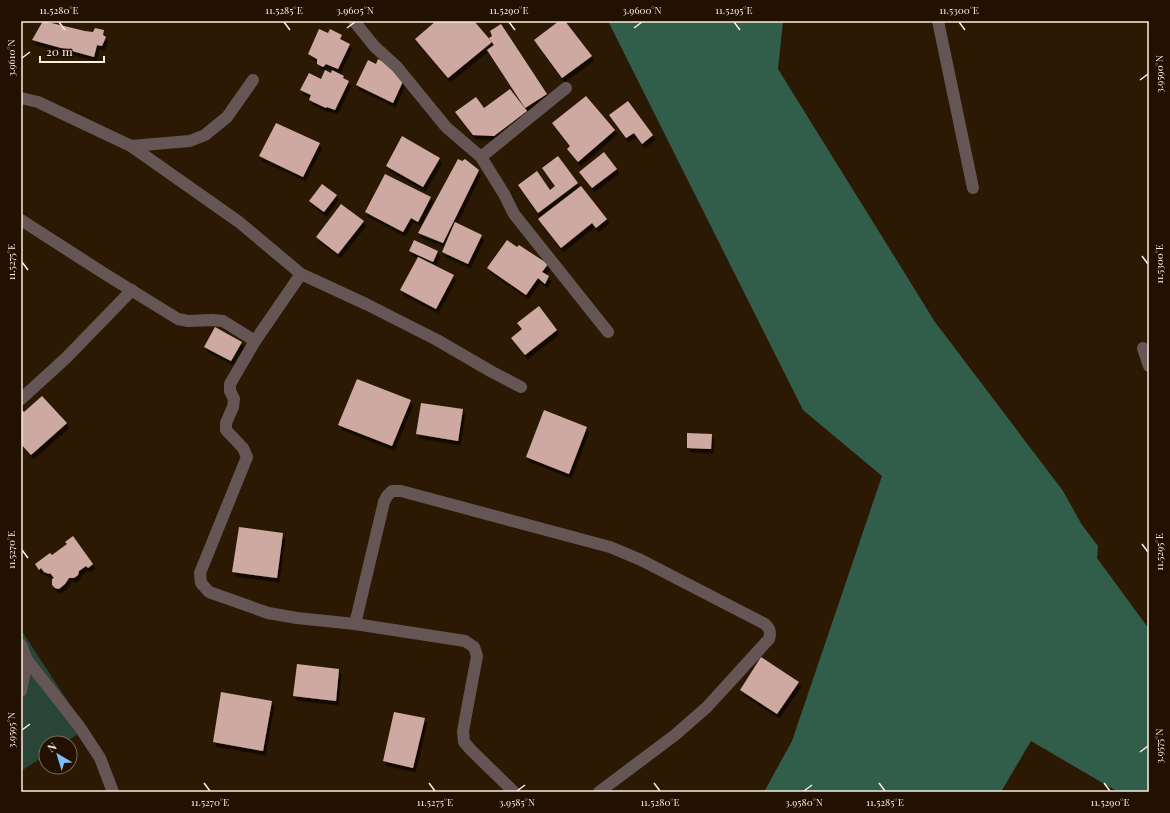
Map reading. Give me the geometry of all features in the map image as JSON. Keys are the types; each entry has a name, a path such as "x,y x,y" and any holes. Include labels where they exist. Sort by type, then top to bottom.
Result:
{"street":[{"path":"354,21 374,46 397,67 446,127 481,157 504,194 514,214 608,332"},
{"path":"938,21 973,188"},
{"path":"131,146 190,141 205,135 227,117 253,80"},
{"path":"481,157 566,88"},
{"path":"21,98 38,102 131,146 239,222 301,274 366,304 437,340 521,387"},
{"path":"21,220 178,318 188,322 212,320 224,321 255,341"},
{"path":"301,274 255,341 230,384 230,391 234,400 233,407 226,424 226,430 243,448 247,457 200,573 201,583 209,592 268,613 297,618 355,624 465,642 474,647 477,656 463,731 464,742 514,792"},
{"path":"21,399 66,358 132,290"},
{"path":"1143,348 1149,366"},
{"path":"355,624 384,502 392,491 401,491 610,547 641,560 769,628 769,639 707,707 675,735 598,792"},
{"path":"21,645 27,660 79,726 100,758 113,792"},
{"path":"21,691 27,660"}],"green space":[{"path":"608,21 783,21 778,69 935,322 1063,491 1082,525 1098,546 1097,558 1149,629 1149,792 1118,792 1031,741 1001,792 764,792 792,741 882,476 803,410"},
{"path":"21,630 86,729 77,735 38,735 38,760 21,771"}],"building":[{"path":"43,21 85,31 93,32 95,28 104,30 103,35 106,37 102,46 97,45 94,57 32,40"},
{"path":"436,21 474,21 492,42 448,78 415,39"},
{"path":"559,21 565,21 592,56 562,78 534,40"},
{"path":"501,24 547,94 525,108 487,50 494,45 489,38 492,36 490,31"},
{"path":"319,29 328,33 330,29 342,35 340,39 350,44 338,69 326,64 323,67 317,64 317,59 308,54"},
{"path":"378,59 398,70 404,79 393,103 356,85 368,60 376,64"},
{"path":"325,70 331,73 332,70 344,76 343,78 349,81 335,110 326,108 309,100 311,95 300,90 309,73 321,79"},
{"path":"510,89 527,111 494,136 473,135 455,112 476,97 484,108"},
{"path":"586,96 615,130 578,162 567,149 570,146 552,123"},
{"path":"628,101 653,135 642,144 634,133 626,138 609,115"},
{"path":"276,123 320,143 303,177 259,156"},
{"path":"402,136 440,158 423,187 386,166"},
{"path":"604,152 617,169 592,188 579,172"},
{"path":"558,156 578,183 538,213 518,185 537,171 550,190 555,186 542,168"},
{"path":"458,159 462,161 465,159 479,170 443,243 418,233"},
{"path":"385,174 431,197 418,222 411,218 403,232 365,212"},
{"path":"322,184 337,195 324,212 309,201"},
{"path":"581,186 607,219 596,228 592,223 561,248 538,219"},
{"path":"341,204 364,221 338,254 316,237"},
{"path":"455,222 482,235 468,264 442,252"},
{"path":"414,240 438,251 433,262 409,251"},
{"path":"507,240 517,247 519,245 548,264 542,272 549,276 545,284 538,278 526,295 487,268"},
{"path":"418,257 454,275 436,309 400,290"},
{"path":"539,306 557,330 525,355 511,338 522,329 517,323"},
{"path":"215,327 242,342 231,361 204,347"},
{"path":"357,379 411,400 392,446 338,425"},
{"path":"42,396 67,423 31,455 21,444 21,411 22,410 24,412"},
{"path":"421,403 463,409 458,441 416,434"},
{"path":"544,410 587,427 569,474 526,457"},
{"path":"687,433 712,434 711,449 687,448"},
{"path":"239,527 283,533 277,578 232,572"},
{"path":"73,536 93,564 88,568 86,566 79,571 78,575 74,578 69,578 59,589 55,588 52,585 52,579 54,578 50,573 44,572 41,568 39,570 35,564 50,553 52,555 67,544 65,542"},
{"path":"761,657 799,682 777,714 740,690"},
{"path":"297,664 339,669 336,701 293,696"},
{"path":"221,692 272,701 263,751 213,742"},
{"path":"394,712 425,718 413,768 383,761"}]}
